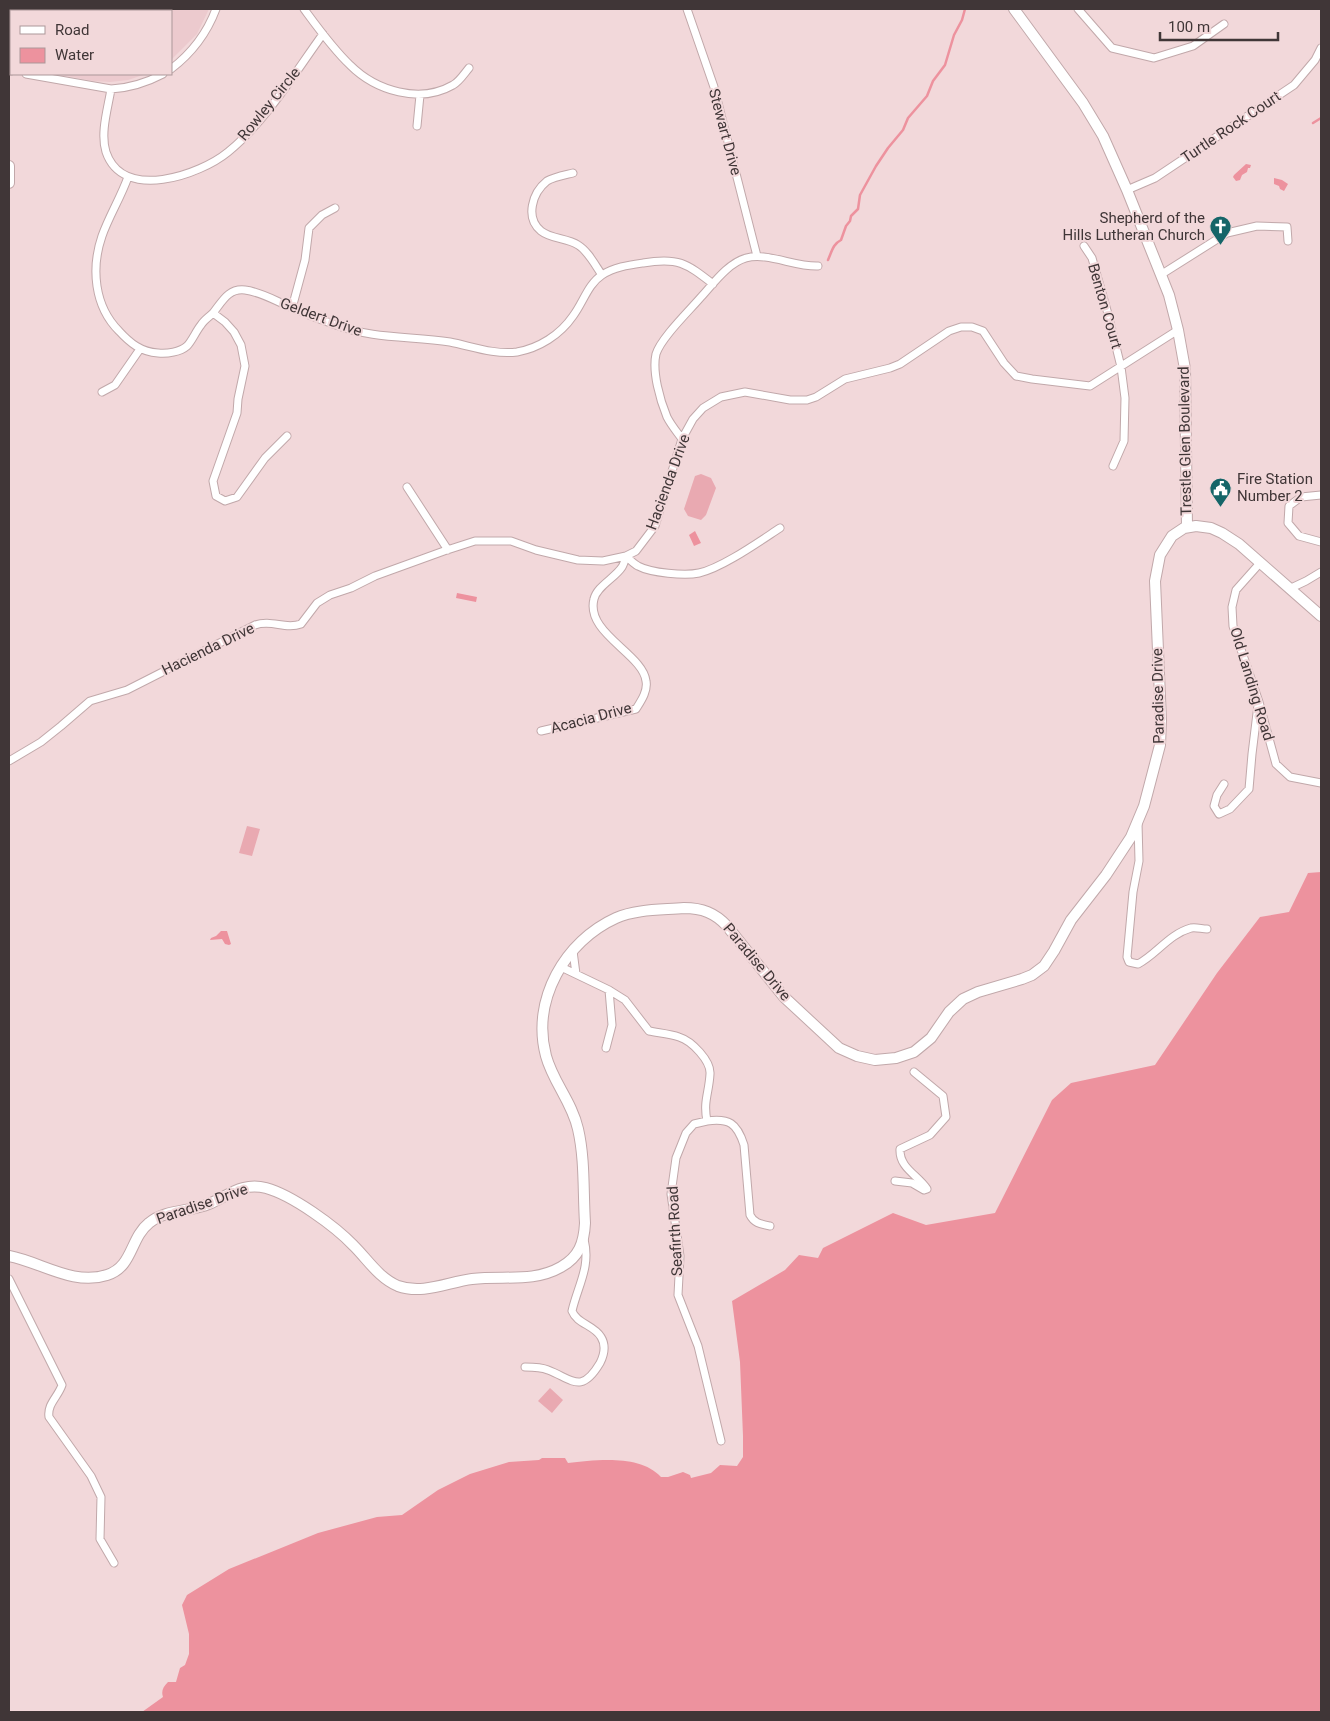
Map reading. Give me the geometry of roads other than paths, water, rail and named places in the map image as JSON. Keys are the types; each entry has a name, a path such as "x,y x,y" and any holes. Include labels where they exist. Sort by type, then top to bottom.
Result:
{"street":[{"path":"172,68 182,61 197,44 210,24 216,9"},
{"path":"304,9 350,65 362,76 381,87 420,95 440,91 455,84 469,68"},
{"name":"Stewart Drive","path":"686,9 714,87 757,256"},
{"name":"Trestle Glen Boulevard","path":"1014,9 1090,114 1103,136 1162,274 1178,330 1185,378 1187,527"},
{"path":"1078,9 1112,48 1154,58 1193,46 1224,24"},
{"name":"Rowley Circle","path":"128,177 145,180 185,175 227,153 258,122 323,34"},
{"name":"Turtle Rock Court","path":"1127,190 1155,178 1294,85 1315,60 1321,48"},
{"path":"32,75 111,89 138,85 161,75"},
{"path":"111,89 104,137 105,146 111,162 128,177"},
{"path":"417,126 420,95"},
{"path":"9,166 9,183"},
{"path":"573,173 548,180 539,190 533,202 531,213 536,225 542,232 579,246 602,275"},
{"name":"Geldert Drive","path":"128,177 102,236 95,280 105,312 114,327 127,340 143,351 160,354 186,347 222,299 231,292 244,289 266,295 292,308 362,333 448,342 492,351 517,352 550,339 563,328 573,316 587,292 602,275 616,268 654,261 674,261 694,269 713,284"},
{"path":"292,308 305,260 309,228 322,215 335,208"},
{"path":"1162,274 1227,233 1256,226 1287,227 1288,241"},
{"name":"Benton Court","path":"1084,246 1092,258 1121,367 1125,398 1124,441 1113,466"},
{"path":"682,439 668,417 656,380 656,353 663,342 713,284 735,263 745,258 757,256 802,266 818,266"},
{"path":"213,313 234,332 241,345 245,366 237,413 214,481 216,496 225,501 237,497 265,458 287,436"},
{"name":"Hacienda Drive","path":"9,761 41,742 90,701 127,690 255,625 265,622 288,627 301,624 317,603 330,595 448,550 475,542 511,541 536,550 578,560 604,561 626,556 636,551 655,526 682,439 693,419 703,408 721,397 745,392 790,400 807,400 816,397 845,378 900,364 949,331 961,327 972,327 983,331 1004,363 1016,376 1090,386 1178,330"},
{"path":"102,392 115,385 140,349"},
{"path":"407,487 448,550"},
{"path":"1321,495 1300,497 1289,506 1288,523 1299,536 1321,542"},
{"path":"1187,527 1203,526 1218,530 1232,539 1321,616"},
{"name":"Paradise Drive","path":"9,1256 78,1277 106,1275 121,1267 127,1261 141,1232 147,1224 156,1218 202,1206 249,1186 258,1186 276,1191 322,1219 346,1237 383,1277 399,1286 428,1289 477,1278 526,1278 544,1275 570,1261 580,1248 584,1238 585,1223 579,1132 572,1108 550,1065 544,1036 546,1000 561,966 573,951 601,927 622,916 640,912 684,908 710,912 721,919 784,997 840,1048 865,1058 896,1058 906,1056 931,1038 949,1012 963,999 978,992 1032,975 1044,966 1054,952 1071,920 1122,852 1138,822 1157,758 1160,740 1156,570 1160,555 1168,541 1177,532 1187,527"},
{"path":"626,556 638,566 651,570 699,574 716,567 780,528"},
{"name":"Acacia Drive","path":"542,731 636,709 644,696 646,680 640,667 603,630 594,613 594,598 623,566 626,556"},
{"name":"Old Landing Road","path":"1260,562 1236,590 1232,607 1233,626 1259,702 1276,764 1290,777 1321,783"},
{"path":"1289,589 1321,572"},
{"path":"1224,784 1217,795 1214,806 1219,814 1230,810 1249,789 1259,702"},
{"path":"1138,822 1139,861 1132,901 1127,957 1129,962 1138,964 1143,962 1162,944 1192,927 1207,929"},
{"path":"573,951 576,974"},
{"path":"561,966 625,1000 649,1031 681,1038 693,1046 709,1064 710,1074 705,1100 707,1121 725,1120 733,1124 740,1134 744,1145 750,1214 753,1220 759,1224 770,1226"},
{"path":"606,1048 612,1024 609,990"},
{"path":"895,1181 912,1183 924,1190 927,1189 905,1167 901,1160 900,1149 930,1135 946,1117 944,1096 914,1072"},
{"name":"Seafirth Road","path":"707,1121 694,1124 686,1133 676,1158 671,1194 680,1256 678,1295 698,1346 721,1440"},
{"path":"525,1367 546,1369 569,1381 578,1382 588,1378 600,1362 604,1349 601,1336 578,1319 572,1312 586,1268 587,1250 584,1238"},
{"path":"9,1279 62,1385 58,1395 51,1402 48,1410 49,1416 91,1476 101,1497 100,1540 114,1562"}],"water":[{"path":"1246,164 1251,165 1250,168 1242,175 1240,180 1236,181 1233,177 1234,175"},
{"path":"1274,178 1288,184 1284,191 1274,184"},
{"path":"695,531 701,543 694,546 689,535"},
{"path":"457,593 477,597 476,602 456,598"},
{"path":"1321,872 1321,1712 142,1712 163,1697 162,1691 165,1686 168,1682 176,1682 180,1668 185,1665 189,1654 189,1634 182,1605 187,1595 229,1569 318,1533 377,1517 402,1515 438,1490 470,1474 509,1462 539,1460 542,1458 565,1458 568,1463 617,1460 642,1465 661,1477 668,1477 683,1472 690,1475 691,1478 711,1473 720,1465 737,1466 743,1457 743,1436 740,1362 732,1301 785,1270 799,1255 818,1258 823,1248 893,1213 926,1225 995,1213 1052,1100 1071,1083 1155,1065 1217,973 1260,917 1289,912 1308,873"},
{"path":"221,931 227,931 231,944 225,944 222,939 210,940"}],"waterway":[{"path":"828,260 834,246 841,240 851,216 858,209 860,195 876,166 903,130 908,118 927,96 933,81 945,65 954,35 962,20 965,9"},
{"path":"1313,123 1321,118"}],"place":[{"name":"Shepherd of the Hills Lutheran Church","path":"1221,246"},
{"name":"Fire Station Number 2","path":"1221,507"}]}
